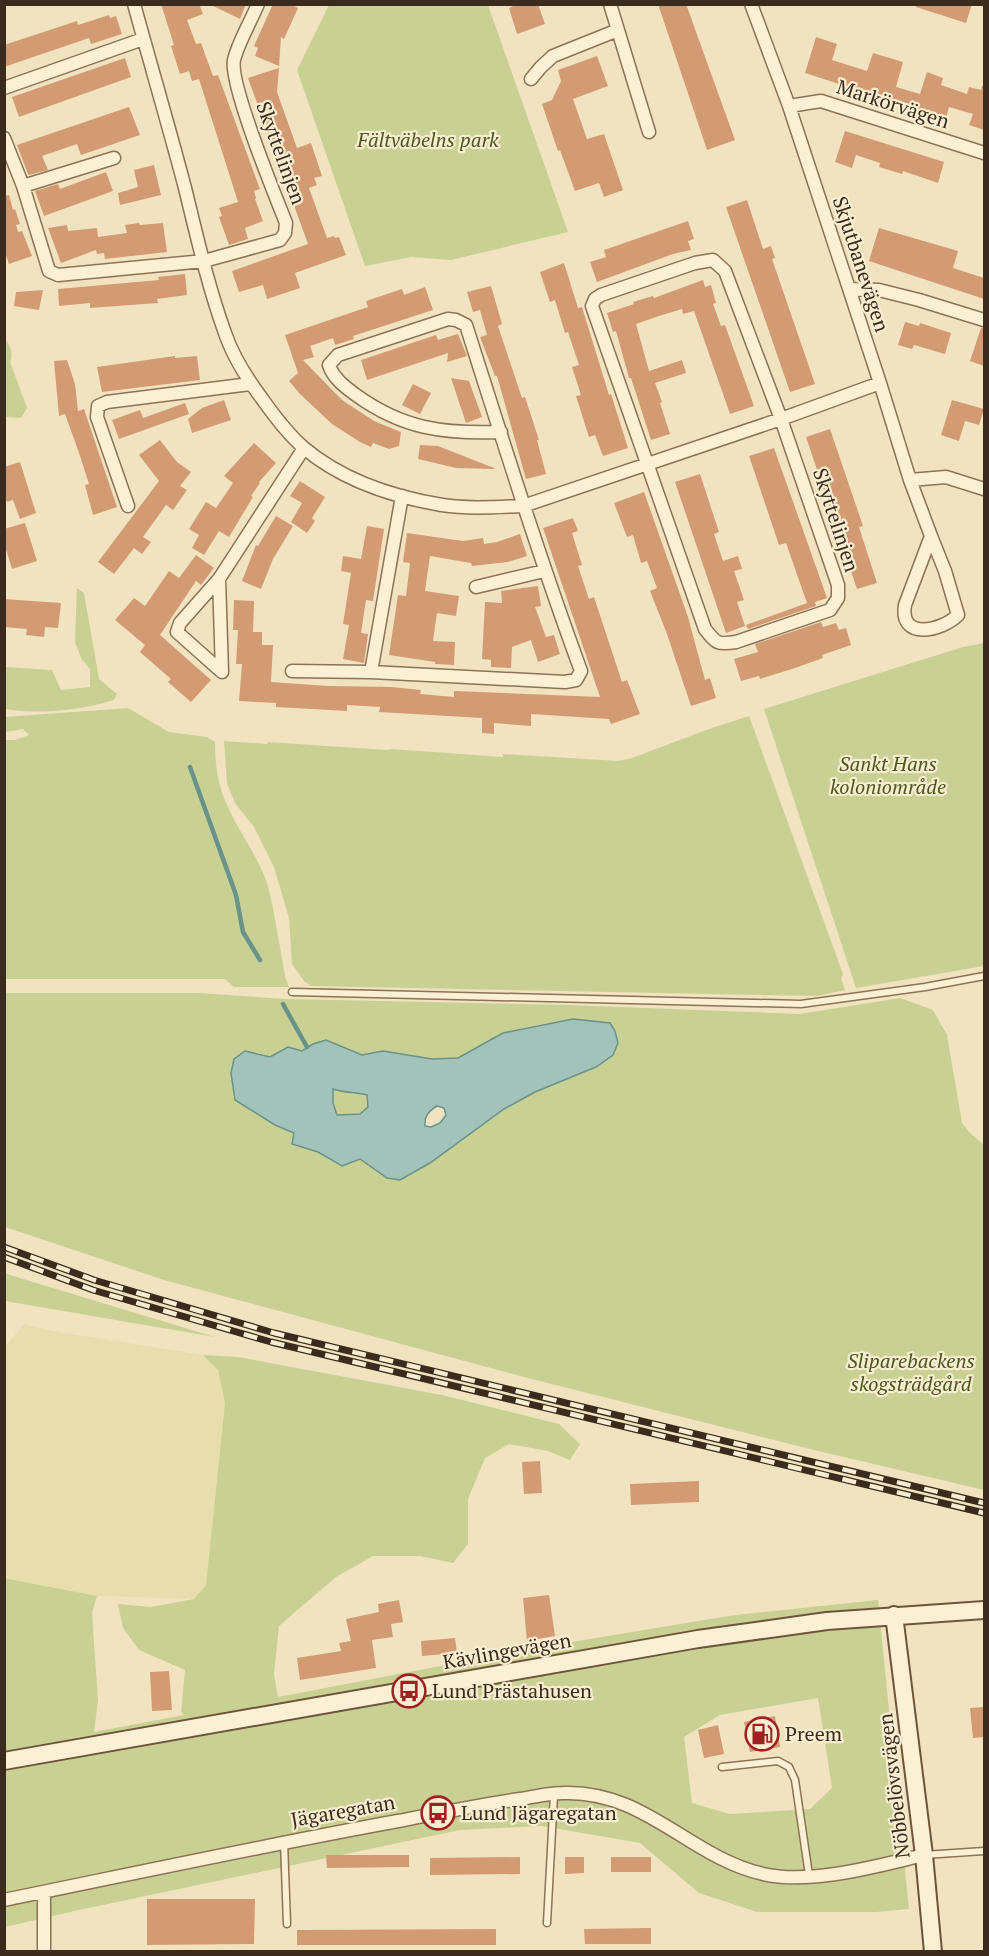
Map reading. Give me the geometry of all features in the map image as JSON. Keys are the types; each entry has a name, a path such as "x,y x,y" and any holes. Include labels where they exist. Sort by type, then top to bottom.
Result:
{"main road":[{"name":"Kävlingevägen","path":"4,1761 613,1653 827,1621 984,1610"},
{"name":"Nöbbelövsvägen","path":"894,1615 924,1855 933,1952"}],"street":[{"path":"134,4 225,335 250,384 275,417 304,448 334,468 369,485 402,496 443,505 482,508 523,506 782,419 880,383"},
{"name":"Skyttelinjen","path":"4,138 22,186 46,265 49,271 58,275 204,261 280,240 285,233 286,223 252,132 233,72 234,60 258,4"},
{"path":"610,4 649,132"},
{"name":"Skjutbanevägen","path":"751,4 789,106 910,480 932,536 945,571 958,615 951,622 922,630 913,629 903,616 905,605 932,536"},
{"path":"531,79 553,56 618,30"},
{"path":"4,88 143,39"},
{"name":"Markörvägen","path":"789,106 821,101 984,153"},
{"path":"22,186 114,158"},
{"name":"Skyttelinjen","path":"713,260 725,271 782,419 838,585 838,598 830,610 736,642 723,644 715,642 705,629 648,464 592,306 595,299 601,295 695,263 713,260"},
{"path":"849,289 879,290 984,320"},
{"path":"292,671 371,672 565,682 576,680 581,671 544,571 501,432 466,325 456,320 448,320 338,356 329,365 331,372 344,387 371,406 392,417 430,429 466,434 501,432"},
{"path":"128,506 97,417 98,406 108,402 250,384"},
{"path":"219,579 222,672 177,632 180,623 219,579 304,448"},
{"path":"910,480 946,477 984,489"},
{"path":"371,672 402,496"},
{"path":"476,587 544,571"},
{"name":"Jägaregatan","path":"4,1900 284,1841 554,1794 590,1794 611,1798 633,1807 732,1864 764,1874 809,1875 858,1870 924,1855"},
{"path":"44,1892 44,1952"}],"lane":[{"path":"292,992 801,1005 984,976"},
{"path":"722,1767 778,1761 789,1767 795,1780 809,1875"},
{"path":"547,1923 554,1794"},
{"path":"284,1841 287,1924"},
{"path":"924,1855 984,1851"}],"shaded area":[{"path":"24,1324 53,1331 203,1355 218,1370 225,1403 206,1585 194,1599 97,1596 5,1578 4,1348"}],"green space":[{"name":"Fältväbelns park","path":"329,5 488,5 568,232 451,260 411,257 365,266 297,70"},
{"path":"4,338 11,349 10,362 27,408 21,418 5,417"},
{"path":"77,588 84,593 99,679 117,694 114,700 60,710 31,712 5,709 5,667 52,670 61,690 90,687 90,669 82,660 75,642"},
{"name":"Sankt Hans koloniområde","path":"984,643 984,966 856,988 764,709 963,647"},
{"path":"128,708 169,732 207,737 215,742 222,793 267,883 289,987 234,987 225,979 5,979 5,740 15,740 29,735 23,729 5,732 5,717"},
{"path":"749,716 843,974 841,978 845,990 817,996 311,986 304,981 292,964 289,918 274,867 254,827 235,803 227,783 224,741 503,757 503,754 618,761"},
{"name":"Sliparebackens skogsträdgård","path":"5,993 200,993 285,999 567,1005 800,1014 900,998 933,1010 947,1035 962,1123 984,1145 984,1490 520,1376 164,1280 5,1227","holes":["573,1019 610,1023 596,1067 535,1092 504,1109 430,1163 387,1178 359,1159 342,1166 318,1152 293,1144 294,1133 275,1125 235,1100 258,1053 270,1057 279,1053 303,1050 326,1040 362,1055 383,1051 432,1059 458,1058 476,1047 523,1028"]},
{"path":"332,1089 367,1095 368,1107 360,1114 337,1115 331,1102"},
{"path":"5,1273 10,1275 215,1337 5,1301"},
{"path":"203,1355 238,1357 442,1395 559,1424 580,1444 570,1460 548,1451 509,1444 485,1458 468,1499 468,1544 453,1563 420,1556 373,1556 336,1577 279,1626 274,1674 278,1697 535,1648 735,1615 878,1600 909,1909 876,1912 757,1912 699,1893 640,1843 542,1826 460,1830 5,1927 4,1578 97,1596 92,1613 98,1701 94,1732 184,1715 181,1713 185,1670 139,1650 123,1628 118,1604 151,1607 194,1599 206,1585 225,1403 218,1370","holes":["818,1698 832,1788 810,1809 730,1814 692,1803 684,1737 720,1715"]}],"water":[{"path":"573,1019 610,1023 618,1043 613,1055 596,1067 535,1092 504,1109 430,1163 400,1180 387,1178 360,1159 342,1166 318,1152 292,1144 294,1133 275,1125 235,1100 231,1073 234,1059 245,1051 270,1057 288,1047 302,1051 326,1040 362,1055 383,1051 432,1059 458,1058 503,1033","holes":["333,1089 367,1095 368,1107 360,1114 337,1115 333,1103","437,1106 444,1108 446,1115 440,1123 431,1127 425,1126 425,1119"]}],"building":[{"path":"161,4 199,4 203,14 187,20 196,44 201,43 213,76 218,75 260,189 254,191 263,221 245,228 248,239 229,245 219,217 222,216 219,208 238,202 199,79 192,81 189,71 180,74 171,46 174,45"},
{"path":"209,4 246,4 240,19"},
{"path":"273,4 290,4 298,8 284,39 281,37 279,66 255,56 258,48 254,46"},
{"path":"518,4 538,4 545,24 517,34 509,8"},
{"path":"658,4 686,4 735,140 707,150"},
{"path":"916,4 972,4 966,23 916,7"},
{"path":"109,15 110,18 116,16 122,34 91,44 89,38 4,67 4,45 77,21 78,25"},
{"path":"816,37 837,44 832,60 867,71 873,53 903,62 896,87 920,94 927,72 943,78 941,85 967,94 969,87 981,90 984,86 984,130 969,125 973,114 949,107 946,118 805,73"},
{"path":"597,56 608,86 573,99 587,139 604,134 623,190 604,197 599,183 575,191 542,104 552,100 561,81 558,70"},
{"path":"125,58 131,77 19,117 12,97"},
{"path":"279,68 277,92 297,148 311,143 322,176 314,178 317,185 309,188 327,238 339,237 346,255 295,273 300,288 267,299 263,285 239,292 232,271 308,244 248,78"},
{"path":"129,107 140,135 81,155 77,144 42,156 48,170 28,174 17,145"},
{"path":"845,131 944,162 938,183 903,171 902,174 879,167 880,163 856,155 852,168 835,162"},
{"path":"154,165 161,195 120,205 118,193 138,187 134,170"},
{"path":"106,172 113,191 44,216 35,191 58,184 60,189"},
{"path":"9,195 20,224 16,225 18,232 22,231 32,256 9,264 4,250 4,196"},
{"path":"747,200 763,249 771,246 775,258 772,259 815,384 790,392 726,207"},
{"path":"688,221 694,239 688,241 691,250 673,254 597,282 590,262 606,257 604,250"},
{"path":"139,223 140,225 163,223 167,252 105,259 104,253 97,254 96,250 61,263 48,228 67,225 68,231 97,228 98,237 127,233 125,225"},
{"path":"879,228 958,251 953,268 984,278 984,299 869,261"},
{"path":"564,263 578,308 582,307 628,448 603,456 595,435 589,437 576,396 581,395 572,367 579,365 568,332 565,333 555,300 550,302 540,272"},
{"path":"185,274 187,295 157,299 158,303 90,308 90,303 59,306 58,289 159,280 158,277"},
{"path":"703,280 705,287 711,285 716,303 713,304 721,326 725,325 754,406 730,414 694,311 683,314 682,309 659,316 636,324 649,371 682,360 686,373 655,383 670,434 651,440 631,378 629,378 616,331 613,332 607,313 634,304 633,302 653,296 654,298"},
{"path":"491,286 502,324 498,326 539,440 537,440 546,474 526,479 497,376 495,376 480,337 487,335 480,310 473,312 467,292"},
{"path":"425,287 433,310 353,336 354,339 335,345 333,338 310,346 314,357 303,360 342,400 374,421 401,432 399,446 389,449 373,443 371,447 332,424 289,381 298,373 285,335 368,307 366,301 402,289 404,295"},
{"path":"43,290 39,310 14,306 16,292"},
{"path":"905,322 919,326 920,323 951,333 945,354 914,345 912,349 898,345"},
{"path":"981,328 984,328 984,366 970,361"},
{"path":"458,334 467,356 447,362 448,353 367,380 361,360 436,335 438,340"},
{"path":"175,356 175,358 197,356 200,380 102,392 97,367"},
{"path":"67,360 75,384 78,411 84,409 117,507 93,515 85,485 89,484 79,453 65,414 59,416 54,361"},
{"path":"451,378 469,381 482,417 466,423"},
{"path":"413,384 431,393 420,414 402,405"},
{"path":"224,400 231,420 192,433 188,419 202,408"},
{"path":"952,400 984,409 979,425 965,421 959,441 941,435"},
{"path":"185,403 189,414 119,439 112,420 140,410 143,418"},
{"path":"830,429 863,526 859,527 877,583 857,589 806,437"},
{"path":"160,440 177,462 191,472 180,486 187,490 173,510 166,505 143,537 151,542 142,554 134,548 114,574 98,562 159,481 139,455"},
{"path":"254,443 276,463 259,482 251,496 253,497 229,537 219,531 204,555 192,548 199,535 189,529 206,502 216,508 233,483 224,476"},
{"path":"420,445 438,446 494,469 456,468 418,459"},
{"path":"774,448 827,598 815,602 816,606 748,629 746,625 807,603 786,543 779,545 749,456"},
{"path":"20,462 36,513 20,519 13,500 7,502 4,495 4,467"},
{"path":"700,474 719,532 714,534 723,561 738,556 742,569 734,571 744,600 737,602 745,626 726,633 675,482"},
{"path":"300,481 325,497 312,518 315,521 307,533 291,522 302,503 290,496"},
{"path":"644,492 688,617 705,680 710,678 716,698 691,706 650,591 657,588 647,561 641,563 633,535 627,537 614,503"},
{"path":"276,516 293,526 273,559 261,589 242,581 256,545 258,546"},
{"path":"573,518 578,531 572,533 582,565 578,566 589,599 594,597 622,682 627,680 640,714 611,724 609,719 531,714 531,726 494,723 494,734 482,733 482,718 379,712 380,707 347,705 347,711 276,707 276,703 239,701 242,664 236,664 238,630 233,630 234,600 254,601 253,632 262,632 262,645 273,645 271,682 392,687 421,690 420,694 454,697 454,691 600,697 543,528"},
{"path":"25,523 37,561 12,569 4,543 4,529"},
{"path":"367,526 384,529 373,601 366,600 361,633 368,634 364,663 343,659 349,625 343,624 351,573 341,571 343,556 361,559"},
{"path":"407,533 463,541 483,538 484,544 520,534 527,556 508,562 472,566 471,563 430,556 425,591 459,596 456,616 437,613 433,641 455,642 454,665 435,664 435,662 389,655 398,595 406,596 410,563 403,562"},
{"path":"196,555 214,568 201,585 196,581 160,635 211,680 191,702 168,682 171,679 140,652 145,645 115,620 134,598 145,606 169,571 179,578"},
{"path":"538,586 541,606 535,607 546,637 554,635 560,654 538,662 531,640 512,647 511,668 491,667 491,660 482,659 485,602 502,603 501,591"},
{"path":"4,599 61,603 58,628 45,627 44,637 26,635 27,629 4,627"},
{"path":"821,622 823,627 836,623 839,630 846,628 851,645 795,668 760,679 759,676 741,681 734,659 758,652 755,644"},
{"path":"540,1461 542,1493 524,1494 522,1462"},
{"path":"699,1481 699,1502 631,1505 630,1484"},
{"path":"549,1595 555,1636 527,1641 523,1598"},
{"path":"399,1600 403,1622 391,1624 393,1637 372,1640 376,1668 300,1680 297,1658 341,1651 339,1643 351,1641 346,1619 379,1612 378,1604"},
{"path":"455,1638 457,1653 422,1656 421,1641"},
{"path":"169,1671 172,1710 152,1711 150,1672"},
{"path":"984,1707 984,1737 973,1738 970,1708"},
{"name":"Preem","path":"775,1716 780,1747 750,1752 744,1722"},
{"path":"718,1725 724,1754 704,1758 698,1730"},
{"path":"326,1855 409,1855 409,1867 327,1868"},
{"path":"520,1857 520,1874 430,1875 430,1858"},
{"path":"565,1857 584,1857 584,1873 565,1874"},
{"path":"611,1857 651,1857 651,1872 611,1872"},
{"path":"147,1899 255,1899 254,1944 147,1945"},
{"path":"651,1928 651,1944 585,1944 584,1929"},
{"path":"496,1929 496,1945 297,1945 297,1930"}],"waterway":[{"path":"190,767 236,895 243,932 260,960"},
{"path":"283,1004 307,1047"}],"railway":[{"path":"4,1247 94,1280 274,1333 984,1503"},
{"path":"4,1257 93,1290 271,1342 984,1513"}],"place":[{"name":"Lund Prästahusen","path":"409,1691"},
{"name":"Preem","path":"762,1734"},
{"name":"Lund Jägaregatan","path":"438,1813"}]}
